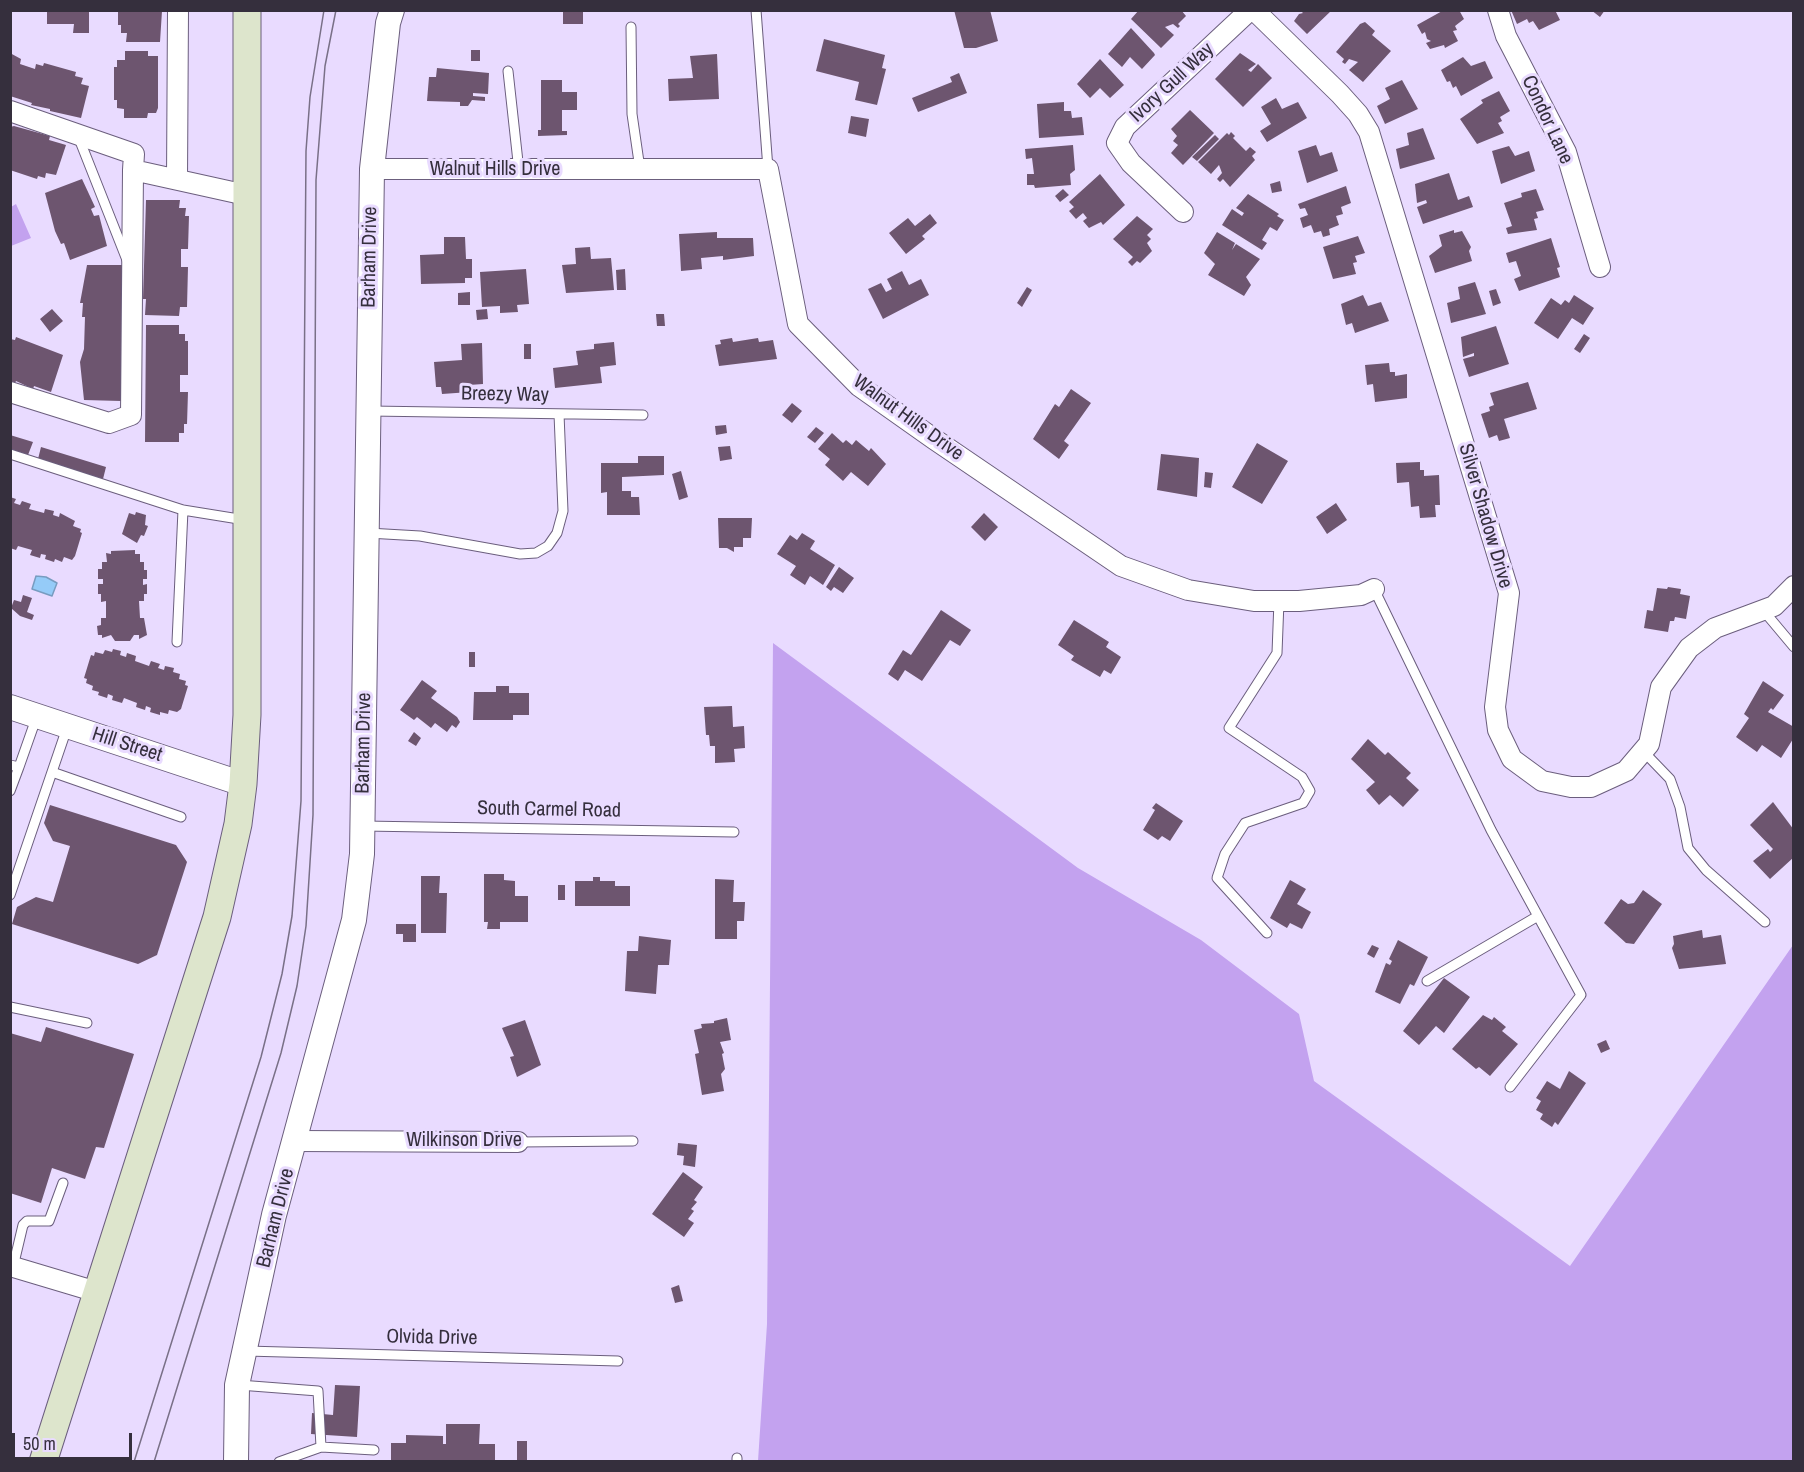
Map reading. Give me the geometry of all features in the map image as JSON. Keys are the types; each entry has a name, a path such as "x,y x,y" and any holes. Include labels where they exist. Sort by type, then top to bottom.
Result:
{"main road":[{"path":"45,1455 217,917 238,824 243,784 246,715 247,10"}],"street":[{"path":"177,179 178,10"},
{"name":"Barham Drive","path":"236,1461 237,1385 274,1215 296,1141 354,920 363,826 372,169 388,23 392,10"},
{"name":"Ivory Gull Way","path":"1183,212 1131,163 1118,143 1125,127 1252,10"},
{"name":"Silver Shadow Drive","path":"1252,10 1340,94 1358,114 1369,132 1509,593 1495,707 1498,730 1512,759 1542,782 1571,787 1591,787 1626,771 1649,744 1661,687 1689,648 1715,628 1774,606 1794,586"},
{"name":"Condor Lane","path":"1498,10 1506,36 1566,152 1600,267"},
{"path":"10,111 134,154 131,415 110,423 10,392"},
{"name":"Walnut Hills Drive","path":"372,169 768,170 798,324 859,386 1121,566 1188,590 1254,601 1361,595 1374,590"},
{"path":"133,170 246,195"},
{"name":"Hill Street","path":"10,707 243,784"},
{"name":"Wilkinson Drive","path":"296,1141 518,1142"},
{"path":"12,1266 97,1292"}],"lane":[{"path":"756,10 768,170"},
{"path":"631,27 632,114 640,169"},
{"path":"508,70 519,171"},
{"path":"78,134 132,274"},
{"name":"Breezy Way","path":"367,411 643,415"},
{"path":"366,533 420,536 520,554 536,554 548,546 557,533 563,511 559,414"},
{"path":"10,454 183,510 248,520"},
{"path":"177,642 183,510"},
{"path":"1374,590 1491,830 1581,995 1510,1087"},
{"path":"1267,933 1217,878 1225,854 1245,823 1303,803 1310,791 1302,777 1229,728 1277,653 1279,601"},
{"path":"1763,610 1794,647"},
{"path":"10,791 15,766 37,716"},
{"path":"10,895 68,726"},
{"path":"1643,751 1670,779 1680,807 1688,848 1706,870 1765,922"},
{"path":"52,772 181,817"},
{"name":"South Carmel Road","path":"363,826 434,825 734,832"},
{"path":"1427,981 1538,916"},
{"path":"10,1007 87,1023"},
{"name":"Wilkinson Drive","path":"518,1142 633,1141"},
{"path":"12,1266 23,1225 27,1221 49,1221 63,1182"},
{"name":"Olvida Drive","path":"246,1351 618,1361"},
{"path":"237,1385 318,1390 321,1447"},
{"path":"279,1461 321,1447 374,1449"}],"shaded area":[{"path":"16,204 31,238 11,246 11,207"},
{"path":"773,643 1078,868 1201,940 1299,1014 1314,1081 1570,1266 1793,945 1793,1461 758,1461 767,1324"}],"water":[{"path":"36,576 46,577 57,583 52,596 32,589"}],"building":[{"path":"47,10 89,10 89,33 73,33 74,24 47,24"},
{"path":"118,10 162,11 160,42 126,42 127,33 121,33 121,25 118,25"},
{"path":"563,10 583,10 583,24 563,24"},
{"path":"954,10 990,10 998,41 976,48 964,48"},
{"path":"1139,10 1181,10 1186,16 1178,24 1180,26 1178,28 1173,24 1165,27 1174,35 1161,48 1131,19"},
{"path":"1300,10 1332,10 1307,34 1294,21 1299,14 1303,13"},
{"path":"1444,10 1459,10 1464,19 1455,26 1457,30 1453,31 1458,41 1445,48 1444,45 1430,49 1426,43 1431,41 1427,39 1425,32 1422,34 1417,25"},
{"path":"1511,10 1555,10 1560,20 1539,30 1533,21 1529,23 1527,19 1517,24"},
{"path":"1591,10 1605,10 1600,17"},
{"path":"1365,22 1375,31 1372,35 1391,51 1363,82 1349,70 1358,62 1349,59 1345,64 1342,62 1344,59 1336,52 1360,24"},
{"path":"1131,28 1155,55 1142,69 1130,57 1122,67 1108,54"},
{"path":"824,39 885,55 882,68 886,69 877,105 855,100 859,82 816,71"},
{"path":"471,50 480,50 480,61 471,61"},
{"path":"125,51 148,51 148,56 158,56 158,108 156,113 148,113 147,118 124,118 124,109 117,108 117,100 114,100 114,67 117,67 117,60 125,60"},
{"path":"10,53 21,59 20,64 35,69 36,64 43,66 44,63 76,72 75,76 83,78 81,84 89,86 81,118 50,111 50,109 31,105 32,103 10,96"},
{"path":"1240,53 1256,64 1248,70 1251,72 1258,64 1272,78 1243,107 1215,79"},
{"path":"717,54 719,99 669,101 668,79 693,78 690,56"},
{"path":"1463,57 1471,66 1485,61 1493,78 1461,96 1456,86 1453,88 1450,81 1447,82 1441,70"},
{"path":"1100,59 1124,85 1110,98 1100,88 1090,98 1077,84"},
{"path":"437,68 489,73 488,94 473,93 473,96 485,97 485,101 472,100 468,106 460,106 460,102 427,101 429,77 436,77"},
{"path":"959,73 967,93 918,112 912,98 952,82 950,77"},
{"path":"541,80 562,80 562,92 577,92 577,110 562,110 562,131 567,131 567,135 538,136 538,130 541,130"},
{"path":"1402,80 1418,109 1385,124 1377,106 1390,99 1385,88"},
{"path":"1499,91 1510,111 1500,117 1502,121 1498,123 1504,133 1477,144 1460,119 1483,103 1481,100"},
{"path":"1276,98 1282,109 1298,102 1307,118 1267,142 1260,131 1271,124 1261,107"},
{"path":"1064,102 1064,111 1071,111 1072,118 1082,117 1084,135 1039,138 1037,104"},
{"path":"1190,110 1214,133 1183,165 1171,153 1178,145 1173,141 1177,136 1171,129"},
{"path":"851,116 869,119 866,137 848,133"},
{"path":"14,126 50,136 49,140 66,145 56,175 46,173 45,178 38,176 37,179 10,170 10,127"},
{"path":"1423,128 1435,159 1400,169 1396,149 1409,145 1407,133"},
{"path":"1231,132 1235,136 1233,138 1246,151 1250,147 1256,152 1252,156 1255,160 1230,187 1223,179 1220,182 1217,179 1222,173 1219,165 1211,174 1198,162 1227,133 1229,135"},
{"path":"1215,135 1219,139 1197,161 1192,157"},
{"path":"1073,145 1075,170 1070,174 1071,185 1035,188 1034,185 1027,185 1027,174 1034,174 1032,158 1026,159 1025,149"},
{"path":"1316,145 1320,156 1332,152 1338,171 1307,183 1298,151"},
{"path":"1509,146 1515,156 1529,151 1535,171 1501,184 1492,151"},
{"path":"1449,173 1458,200 1469,196 1473,207 1423,224 1417,207 1427,203 1426,200 1417,203 1415,184"},
{"path":"1100,174 1125,205 1103,225 1101,222 1089,228 1083,221 1087,218 1083,213 1076,219 1069,211 1074,207 1069,202"},
{"path":"82,179 95,207 91,209 94,216 99,215 107,246 70,260 64,243 61,244 55,231 45,193"},
{"path":"1280,181 1282,191 1272,193 1270,184"},
{"path":"1346,186 1351,203 1341,207 1343,214 1336,216 1339,225 1329,229 1330,235 1323,237 1321,231 1314,233 1311,225 1303,228 1300,218 1308,215 1305,208 1300,209 1298,204"},
{"path":"1063,189 1069,195 1060,202 1055,196"},
{"path":"1536,189 1544,210 1536,212 1538,218 1534,219 1537,230 1508,234 1506,228 1512,226 1504,203 1522,197 1521,193"},
{"path":"1248,194 1279,214 1277,216 1284,220 1277,231 1270,227 1262,240 1267,243 1262,250 1222,225 1232,209 1242,216 1244,213 1236,208"},
{"path":"146,200 180,200 179,208 186,208 185,216 189,216 188,249 181,249 181,267 188,267 187,307 180,307 179,316 145,315 146,299 143,299"},
{"path":"930,214 937,223 922,236 925,239 906,254 889,233 908,218 915,226"},
{"path":"1137,216 1153,229 1147,235 1151,239 1147,243 1152,251 1140,263 1137,261 1132,266 1128,262 1133,257 1113,239"},
{"path":"1454,230 1454,233 1462,231 1471,247 1469,251 1472,261 1435,273 1429,256 1442,246 1439,235"},
{"path":"717,232 717,238 753,238 754,256 723,260 723,256 701,258 702,269 681,271 679,234"},
{"path":"1217,232 1235,243 1232,250 1236,244 1260,259 1246,277 1251,285 1244,296 1208,275 1215,264 1204,253"},
{"path":"1358,236 1365,253 1355,256 1357,262 1353,263 1356,274 1333,279 1323,247"},
{"path":"444,237 465,237 466,259 472,259 472,278 465,278 465,283 421,284 420,255 444,254"},
{"path":"1551,238 1560,267 1557,268 1560,277 1519,291 1514,279 1521,276 1516,261 1509,263 1506,253"},
{"path":"590,247 591,259 611,258 614,290 566,293 562,265 576,264 575,248"},
{"path":"87,265 123,265 122,272 125,272 124,327 122,327 121,339 124,339 124,394 121,393 121,401 84,400 80,362 84,349 85,317 82,317 83,303 80,303"},
{"path":"526,269 529,304 517,305 518,312 500,313 500,306 482,307 480,272"},
{"path":"625,269 626,290 617,290 616,270"},
{"path":"902,271 909,285 921,279 929,295 883,319 868,289 881,283 886,292 892,289 887,279"},
{"path":"1475,282 1486,314 1451,323 1447,303 1460,299 1458,287"},
{"path":"1027,287 1032,290 1022,307 1017,303"},
{"path":"1496,289 1501,303 1493,306 1489,291"},
{"path":"470,292 470,305 458,305 458,293"},
{"path":"1363,295 1368,306 1381,302 1389,321 1355,333 1352,323 1346,325 1341,304"},
{"path":"1574,295 1594,308 1583,325 1572,318 1558,339 1534,323 1551,298 1561,305 1565,300 1569,303"},
{"path":"52,309 63,321 50,332 40,319"},
{"path":"487,309 488,319 477,320 476,310"},
{"path":"656,314 664,314 665,326 657,326"},
{"path":"146,325 179,325 179,334 185,334 185,341 188,341 188,375 180,375 180,392 188,392 187,424 184,424 184,433 179,433 179,442 145,442"},
{"path":"1496,326 1509,364 1469,377 1463,359 1474,356 1474,353 1463,357 1461,337"},
{"path":"1584,334 1590,338 1580,353 1574,349"},
{"path":"16,337 63,355 51,392 34,386 33,389 16,381 15,383 10,382 10,339 15,340"},
{"path":"732,338 733,342 758,338 759,342 773,340 777,359 719,366 715,345 721,344 720,340"},
{"path":"614,342 616,365 600,367 602,383 555,388 553,368 578,365 576,351 594,349 594,344"},
{"path":"482,343 483,384 469,385 470,392 442,394 441,387 436,387 434,362 462,360 461,344"},
{"path":"524,344 531,344 531,359 524,359"},
{"path":"1389,363 1390,372 1395,372 1395,376 1407,374 1407,398 1375,402 1373,384 1367,385 1365,365"},
{"path":"1528,382 1537,409 1504,419 1510,438 1499,441 1497,435 1489,438 1481,414 1490,411 1489,407 1494,405 1490,393"},
{"path":"1071,389 1091,403 1064,441 1069,445 1059,459 1033,439 1055,404 1059,407"},
{"path":"792,403 802,411 792,423 782,415"},
{"path":"726,425 727,433 716,435 715,426"},
{"path":"816,427 824,433 815,443 807,437"},
{"path":"832,433 843,443 846,440 852,445 856,440 869,451 871,448 886,464 868,486 851,472 843,481 825,465 830,459 818,449"},
{"path":"10,435 33,442 28,455 10,450"},
{"path":"1257,443 1288,461 1262,504 1232,487"},
{"path":"730,446 732,459 720,461 718,447"},
{"path":"41,447 106,467 103,479 38,459"},
{"path":"1161,454 1199,458 1197,497 1157,490"},
{"path":"638,456 664,456 664,475 622,477 622,491 631,491 631,497 639,497 640,515 607,515 607,492 601,493 601,463 638,463"},
{"path":"1420,462 1420,470 1424,470 1424,476 1439,475 1440,505 1435,505 1436,517 1420,518 1419,506 1411,507 1409,482 1397,483 1396,463"},
{"path":"681,471 688,497 679,500 672,474"},
{"path":"1205,472 1213,473 1211,488 1204,487"},
{"path":"10,497 16,499 14,503 20,505 22,501 31,504 29,509 44,513 45,509 54,511 53,515 59,517 60,513 75,521 73,526 81,529 82,533 72,560 64,557 62,562 55,559 54,562 45,559 46,555 41,554 40,558 30,555 32,550 18,546 16,550 10,548"},
{"path":"1336,503 1347,520 1327,534 1316,517"},
{"path":"136,512 146,515 145,525 148,526 144,536 141,535 137,543 122,534 129,513 135,515"},
{"path":"984,513 998,527 985,541 971,527"},
{"path":"718,518 752,518 751,538 743,538 743,547 734,547 734,552 727,548 719,548"},
{"path":"802,533 815,541 810,549 835,565 823,585 810,576 805,585 790,575 796,566 777,554 790,535 797,540"},
{"path":"135,550 135,554 140,554 140,562 144,562 144,570 147,570 147,579 143,579 143,585 147,584 147,594 144,594 144,601 139,601 140,618 144,618 147,635 139,639 139,635 134,635 130,641 115,641 111,635 102,638 102,635 98,635 97,626 101,625 101,618 106,618 106,601 101,602 101,594 98,594 98,584 103,584 103,579 98,579 98,569 102,569 102,562 107,562 106,553"},
{"path":"839,567 854,578 843,593 834,587 831,591 826,587"},
{"path":"1668,587 1681,589 1680,594 1690,596 1686,619 1675,617 1674,621 1670,621 1668,632 1644,628 1647,610 1653,611 1657,588 1667,589"},
{"path":"23,595 32,598 27,612 34,615 32,620 20,616 11,608 14,600 21,602"},
{"path":"941,610 971,630 960,646 950,640 922,681 905,670 898,681 888,674 903,650 911,655"},
{"path":"1074,620 1109,642 1106,647 1121,657 1111,674 1104,670 1100,677 1071,660 1074,656 1058,645"},
{"path":"113,649 121,651 120,655 126,657 127,653 136,656 135,661 149,666 151,661 160,664 158,668 164,670 165,666 174,668 173,672 180,674 179,679 186,681 185,685 188,686 181,709 177,712 169,710 168,714 160,712 160,715 150,712 151,708 146,706 145,710 136,707 137,703 124,698 122,703 112,700 113,696 108,694 107,698 92,690 93,686 86,683 87,679 84,678 91,655 94,656 95,652 103,654 105,650 112,652"},
{"path":"469,652 475,652 475,667 469,667"},
{"path":"422,680 437,691 431,698 457,717 460,722 456,728 452,725 447,732 435,723 431,728 417,717 414,720 400,710"},
{"path":"1763,681 1784,695 1773,710 1771,708 1768,712 1794,727 1793,739 1781,758 1762,745 1757,752 1736,737 1749,718 1744,714"},
{"path":"496,686 509,686 509,693 529,693 529,715 513,715 513,720 473,720 474,692 496,692"},
{"path":"732,706 733,727 744,726 745,748 734,749 735,762 715,763 715,746 710,746 709,735 706,735 704,707"},
{"path":"414,732 421,738 416,746 408,741"},
{"path":"1368,739 1385,755 1388,752 1411,773 1406,778 1419,790 1403,807 1390,795 1379,805 1366,790 1375,782 1351,759"},
{"path":"1773,802 1794,830 1794,857 1770,879 1753,861 1768,849 1770,852 1773,849 1750,825"},
{"path":"1156,803 1183,821 1170,841 1162,836 1158,840 1143,830 1155,810 1152,808"},
{"path":"50,805 176,845 187,862 157,955 138,964 12,924 17,907 36,897 53,902 70,846 53,841 44,823"},
{"path":"484,874 504,874 504,880 515,881 515,896 528,896 528,922 500,922 500,929 487,929 488,922 484,922"},
{"path":"421,876 440,876 439,893 447,893 446,933 421,933"},
{"path":"593,877 600,877 600,881 615,881 615,886 630,886 630,906 575,906 575,881 593,881"},
{"path":"715,879 734,880 733,902 745,902 744,921 737,921 737,939 715,939"},
{"path":"1290,880 1306,889 1297,904 1311,912 1302,929 1290,923 1287,928 1270,918"},
{"path":"558,885 565,885 565,900 558,900"},
{"path":"1643,890 1662,904 1634,944 1626,943 1604,923 1621,899 1628,904 1634,903"},
{"path":"396,924 416,924 416,942 403,942 403,934 396,934"},
{"path":"1702,930 1703,938 1721,935 1726,964 1679,969 1672,948 1673,936"},
{"path":"639,936 671,940 669,965 658,965 656,994 625,991 627,951 638,951"},
{"path":"1398,940 1428,957 1414,986 1410,984 1400,1004 1375,992 1386,963 1390,965 1392,961 1389,959"},
{"path":"1372,945 1379,948 1374,958 1367,954"},
{"path":"1444,978 1470,997 1444,1033 1436,1026 1419,1045 1403,1031"},
{"path":"1483,1015 1492,1020 1494,1017 1506,1027 1502,1031 1518,1044 1490,1076 1479,1067 1476,1069 1452,1049"},
{"path":"727,1018 731,1040 720,1042 724,1053 722,1054 725,1069 721,1074 724,1091 702,1095 695,1054 699,1053 694,1030 702,1028 701,1024 714,1023 714,1021"},
{"path":"525,1020 541,1065 517,1077 510,1057 514,1056 502,1028"},
{"path":"46,1027 134,1054 104,1148 96,1147 85,1179 52,1168 41,1203 10,1193 10,1033 41,1042"},
{"path":"1606,1040 1610,1049 1601,1053 1597,1044"},
{"path":"1569,1071 1586,1083 1558,1125 1555,1122 1552,1127 1540,1119 1543,1114 1536,1110 1541,1101 1536,1098 1547,1081 1560,1089"},
{"path":"678,1143 697,1145 695,1167 683,1165 684,1156 677,1155"},
{"path":"683,1172 703,1187 694,1200 697,1202 691,1209 694,1211 688,1219 694,1223 684,1237 652,1214"},
{"path":"679,1285 683,1301 675,1303 671,1288"},
{"path":"335,1385 360,1386 357,1437 311,1434 312,1413 333,1415"},
{"path":"446,1424 480,1424 479,1444 495,1444 495,1462 391,1462 391,1443 406,1443 406,1435 443,1436 443,1444 446,1444"},
{"path":"517,1441 527,1441 527,1462 517,1462"}],"tram line":[{"path":"134,1462 261,1057 282,974 292,916 301,801 306,151 310,97 324,10"},
{"path":"154,1462 281,1053 297,986 306,926 313,815 316,180 325,66 336,10"}]}
